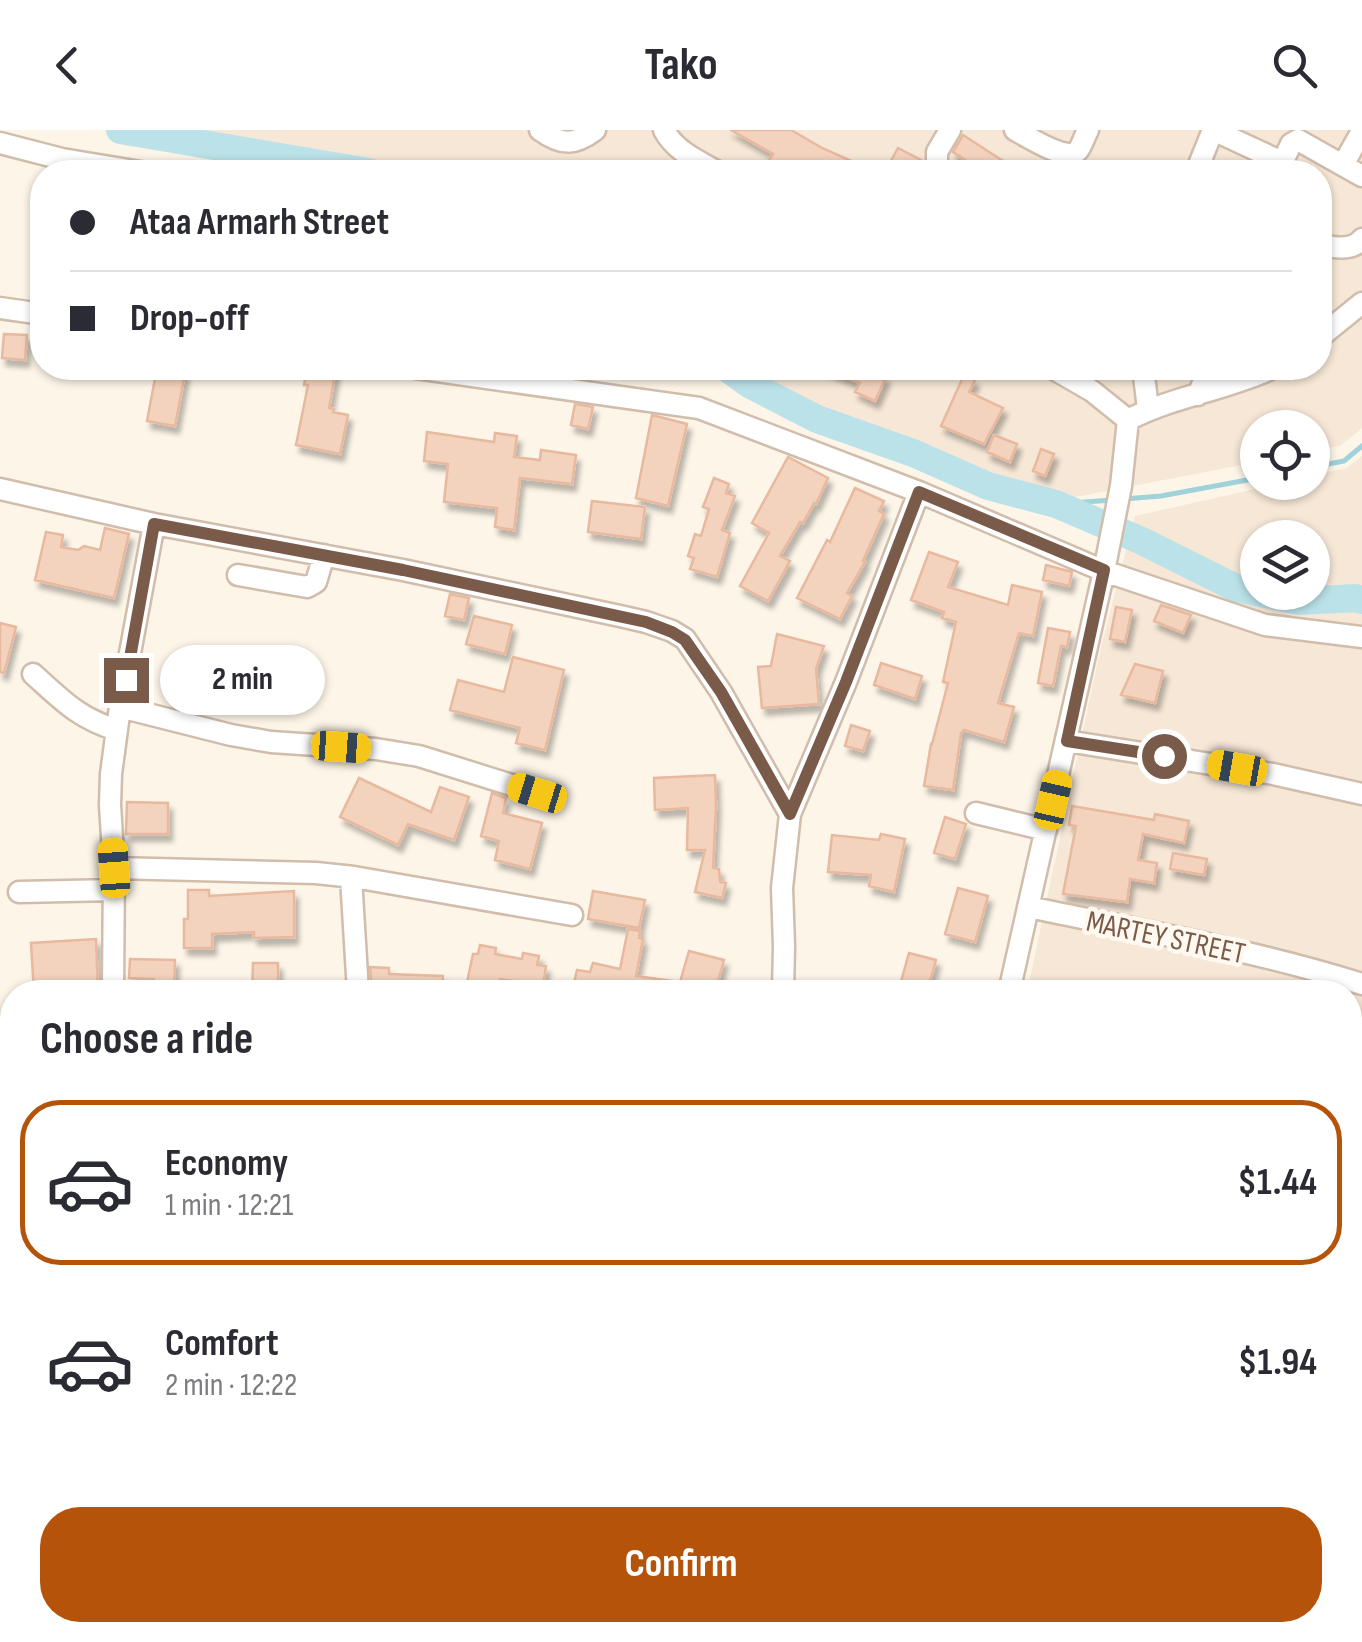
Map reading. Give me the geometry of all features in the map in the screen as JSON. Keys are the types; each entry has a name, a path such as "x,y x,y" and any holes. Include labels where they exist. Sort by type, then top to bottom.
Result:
{"street":[{"path":"540,130 554,140 566,142 582,140 595,130"},
{"path":"664,130 673,143 697,160"},
{"path":"937,160 950,130"},
{"path":"1015,130 1071,155 1088,130"},
{"path":"1201,160 1214,130 1268,160"},
{"path":"1344,164 1362,131"},
{"path":"1283,160 1291,144 1298,140 1362,176"},
{"path":"0,144 62,160"},
{"path":"1053,160 1058,152"},
{"path":"1332,247 1351,247 1362,240"},
{"path":"1332,327 1362,303"},
{"path":"0,308 30,312"},
{"path":"501,380 699,408 1266,625 1362,637"},
{"path":"1073,380 1128,420"},
{"path":"1145,380 1148,409"},
{"path":"1198,395 1204,380"},
{"path":"1128,420 1168,401 1242,380"},
{"path":"1012,980 1105,566 1128,420"},
{"path":"0,489 154,524 620,616 672,632 685,640 721,692 790,814"},
{"path":"783,980 782,888 790,814 919,492"},
{"path":"113,980 111,774 154,524"},
{"path":"238,576 307,587 316,582 324,555"},
{"path":"33,674 75,712 116,730"},
{"path":"120,707 271,742 419,756 537,793"},
{"path":"1067,741 1273,774 1362,794"},
{"path":"976,813 1046,830"},
{"path":"114,868 351,876 572,915"},
{"path":"351,876 357,980"},
{"path":"19,892 114,890"},
{"name":"MARTEY STREET","path":"1028,907 1183,939 1346,980"}],"shaded area":[{"path":"196,130 1362,130 1362,428 1340,446 1330,448 1330,410 1240,410 1240,465 1070,498 970,470 763,380 1332,380 1332,160 353,160"},
{"path":"1362,456 1362,980 1030,980 1100,651 1135,516 1240,492 1240,500 1330,500 1330,472 1347,468"}],"building":[{"path":"731,130 791,130 849,160 769,160 773,154"},
{"path":"963,135 1002,160 965,160 953,152"},
{"path":"898,148 921,160 892,160"},
{"path":"4,334 27,335 25,360 2,358"},
{"path":"155,380 184,380 175,426 147,421"},
{"path":"305,380 334,380 329,408 348,415 340,454 296,445 308,385 304,385"},
{"path":"853,380 885,380 875,401 855,392 860,383"},
{"path":"962,380 975,380 969,392 1003,408 984,444 941,426"},
{"path":"575,404 593,407 588,429 571,425"},
{"path":"652,415 687,424 668,506 636,498"},
{"path":"427,432 494,442 495,433 517,436 514,457 540,460 541,450 576,455 572,484 520,478 514,530 495,527 497,508 444,502 448,464 424,461"},
{"path":"994,435 1017,444 1010,462 987,452"},
{"path":"1041,449 1054,454 1045,476 1033,471"},
{"path":"788,457 828,478 816,504 780,556 790,561 768,601 740,586 769,533 752,523"},
{"path":"714,478 729,484 726,493 735,496 722,530 730,533 717,577 690,569 694,558 688,556 695,534 701,536 709,509 703,507"},
{"path":"855,488 884,501 879,511 884,514 865,562 847,593 852,596 840,619 797,598 827,540 830,542"},
{"path":"592,501 645,507 641,539 588,532"},
{"path":"105,528 129,534 114,598 35,580 46,532 63,535 61,547 100,550"},
{"path":"929,552 958,562 948,587 1008,605 1012,585 1042,592 1033,636 1019,633 998,703 1014,707 1004,742 964,730 953,790 924,786 948,683 943,682 956,622 942,618 944,612 911,600"},
{"path":"1046,565 1072,572 1069,586 1043,580"},
{"path":"450,594 469,598 464,620 445,616"},
{"path":"1161,605 1191,615 1183,633 1154,621"},
{"path":"1116,607 1132,610 1125,642 1110,639"},
{"path":"474,616 512,625 505,654 466,644"},
{"path":"0,623 16,627 4,673 0,672"},
{"path":"1048,628 1070,632 1067,647 1061,646 1053,686 1038,683"},
{"path":"777,634 824,646 816,669 819,704 762,708 758,667 771,666"},
{"path":"513,657 564,670 545,750 516,743 520,728 450,710 458,680 504,692"},
{"path":"881,663 922,676 915,699 874,685"},
{"path":"1135,664 1163,671 1155,703 1121,695"},
{"path":"851,725 870,731 863,751 845,746"},
{"path":"715,775 713,868 719,869 720,882 726,883 722,898 695,892 705,850 687,850 688,808 655,810 654,778"},
{"path":"359,778 431,812 440,787 469,797 454,840 408,824 398,845 340,817"},
{"path":"492,793 506,798 503,813 542,823 530,869 495,860 499,841 481,836"},
{"path":"127,802 168,803 168,834 126,834"},
{"path":"1072,806 1154,820 1155,814 1189,821 1184,843 1143,834 1138,860 1157,863 1154,883 1130,879 1127,902 1063,894 1076,826 1069,825"},
{"path":"945,817 966,824 955,859 934,853"},
{"path":"881,834 905,839 894,892 869,886 871,875 828,872 832,835 879,840"},
{"path":"1173,853 1207,859 1204,875 1170,869"},
{"path":"958,888 988,896 975,942 945,934"},
{"path":"188,890 209,890 209,896 294,891 294,937 254,938 254,932 212,934 212,948 184,948"},
{"path":"593,891 645,900 639,928 588,919"},
{"path":"628,929 640,931 639,938 643,939 636,976 665,980 575,980 577,970 590,972 593,963 620,969"},
{"path":"96,939 98,980 33,980 31,943"},
{"path":"480,945 496,948 495,954 522,959 523,953 539,956 537,965 546,966 544,980 468,980 473,954 478,954"},
{"path":"689,951 724,960 718,980 681,980"},
{"path":"909,953 936,960 930,980 901,980"},
{"path":"130,959 175,960 174,980 129,978"},
{"path":"253,963 278,963 278,980 252,980"},
{"path":"370,967 389,968 389,974 443,976 443,980 371,980"}],"waterway":[{"path":"120,130 298,160"},
{"path":"744,380 817,419 913,453 988,486 1056,504 1236,588 1299,601 1362,600"},
{"path":"1330,464 1344,461 1362,446"},
{"path":"1124,499 1240,481"},
{"path":"1056,504 1113,500"}],"route":[{"path":"126,680 154,524 403,570 646,622 685,640 721,692 790,814 919,492 1104,570 1067,741 1164,756"}]}
